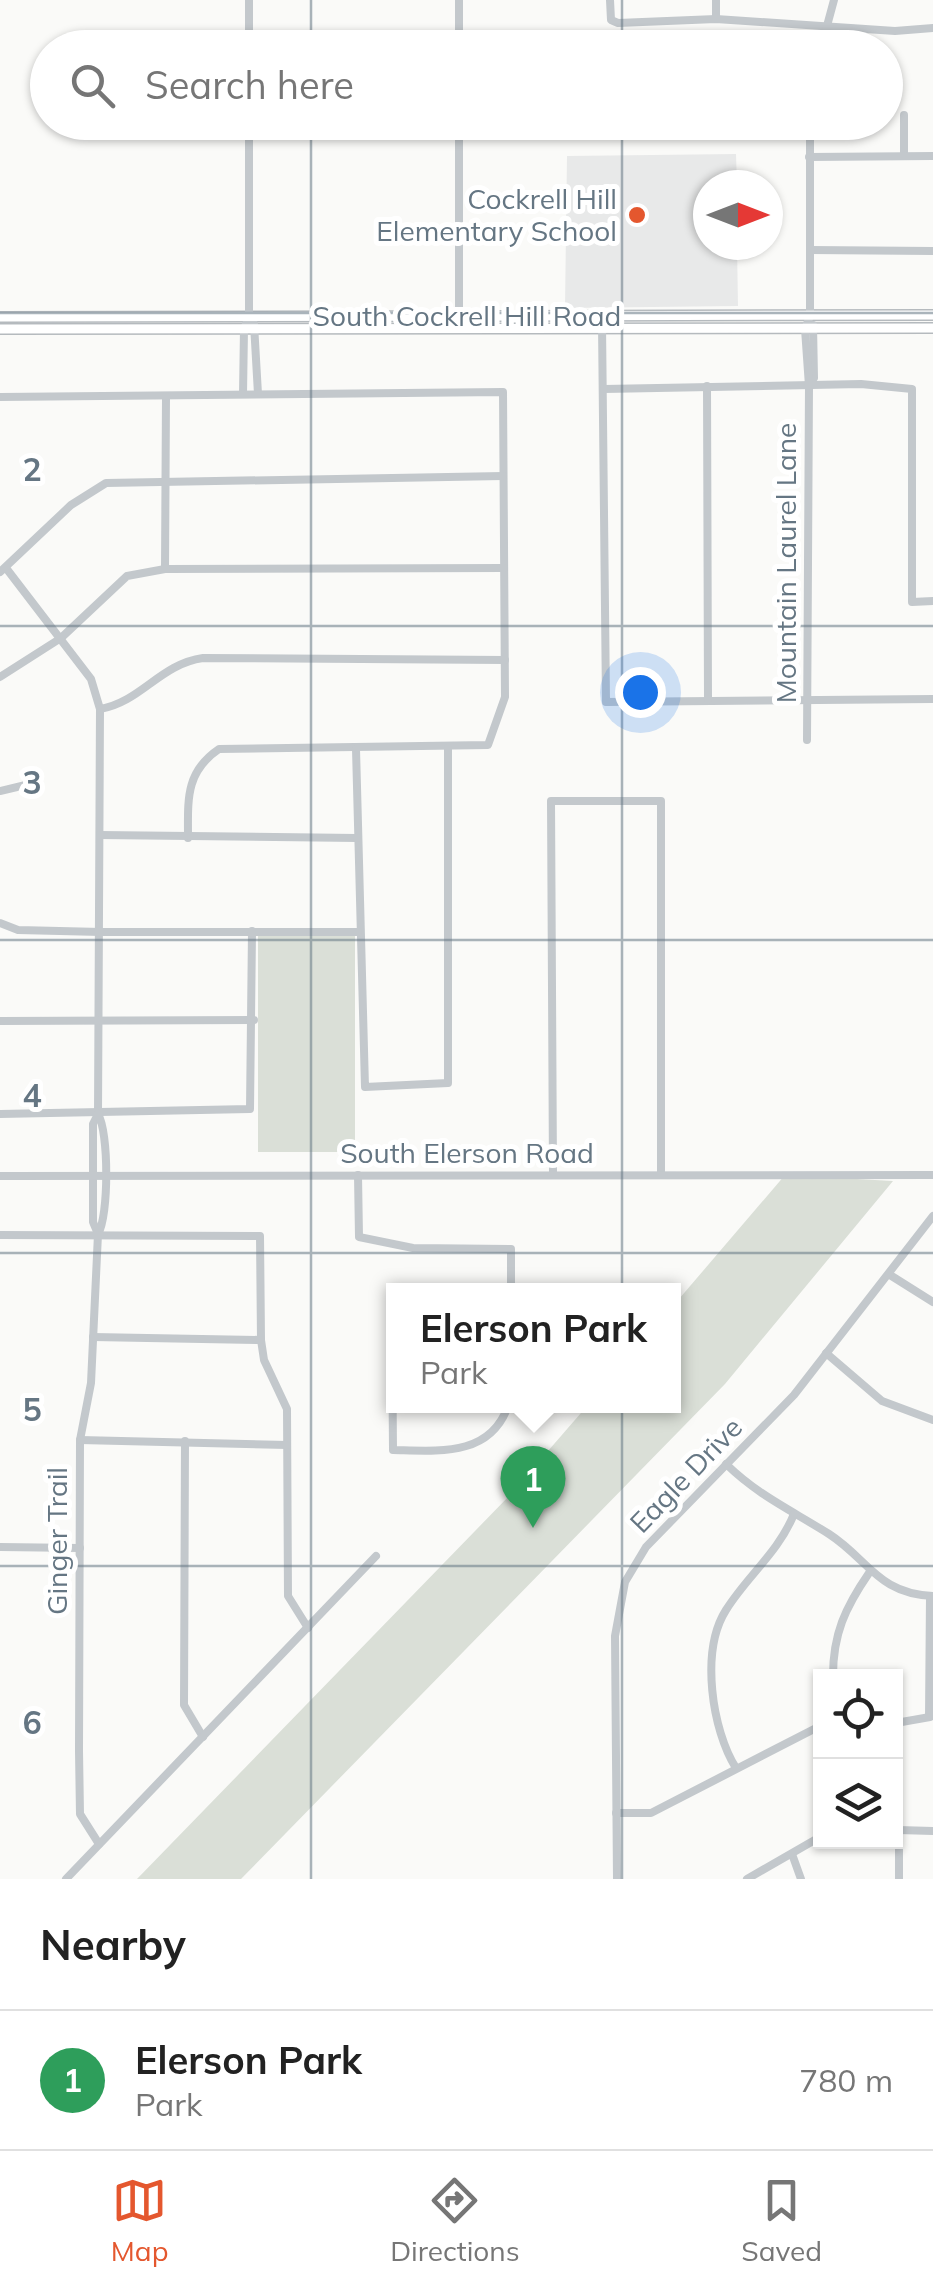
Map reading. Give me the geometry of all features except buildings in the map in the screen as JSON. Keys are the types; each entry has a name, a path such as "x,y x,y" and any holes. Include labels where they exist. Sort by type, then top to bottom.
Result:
{"main road":[{"name":"South Cockrell Hill Road","path":"0,317 933,315"},
{"path":"62,317 62,329"},
{"name":"South Cockrell Hill Road","path":"0,329 933,328"}],"street":[{"path":"249,0 249,30"},
{"path":"459,0 459,30"},
{"path":"610,0 610,20 618,22 716,20 884,30"},
{"path":"716,0 716,20"},
{"path":"825,30 834,0"},
{"path":"903,30 933,28"},
{"path":"904,116 904,156"},
{"path":"243,394 244,329 249,316 249,140"},
{"path":"459,140 459,329"},
{"name":"Mountain Laurel Lane","path":"807,740 810,386 814,378 810,329 810,140"},
{"path":"810,157 933,156"},
{"path":"810,250 933,251"},
{"path":"249,316 256,329 258,394"},
{"path":"602,316 606,702 933,699"},
{"path":"707,386 708,700"},
{"path":"604,388 912,389 912,602 933,602"},
{"path":"0,397 503,392 505,697 488,745 220,749 204,760 190,780 188,838"},
{"path":"165,569 166,397"},
{"path":"3,570 71,506 106,483 503,476"},
{"path":"0,677 61,638 127,576 165,569 504,568"},
{"name":"Ginger Trail","path":"3,570 91,678 100,710 98,1114 93,1124 93,1222 98,1234 93,1337 80,1440 80,1814 99,1844"},
{"path":"100,710 121,706 155,676 190,660 505,660"},
{"path":"356,749 365,1087 448,1083 448,748"},
{"path":"0,791 38,782"},
{"path":"553,1175 550,801 661,801 661,1176"},
{"path":"100,836 357,838"},
{"path":"0,924 18,930 101,932 358,932"},
{"path":"0,1114 250,1109 252,931"},
{"path":"0,1020 254,1020"},
{"name":"Ginger Trail","path":"98,1114 104,1124 105,1176 104,1224 98,1234"},
{"path":"358,1175 359,1237 413,1248 511,1249 512,1283"},
{"name":"South Elerson Road","path":"0,1176 933,1175"},
{"name":"Eagle Drive","path":"617,1879 614,1636 620,1594 646,1547 794,1395 933,1216"},
{"path":"0,1235 260,1236 260,1340 264,1360 287,1409 288,1596 308,1628"},
{"path":"890,1275 933,1302"},
{"path":"93,1337 260,1340"},
{"path":"826,1352 882,1402 933,1420"},
{"path":"393,1413 393,1450 465,1448 492,1430 503,1413"},
{"path":"80,1440 287,1445"},
{"path":"185,1442 184,1706 202,1738"},
{"path":"726,1464 759,1495 834,1537 870,1573 901,1591 931,1596 931,1716 903,1722"},
{"path":"736,1768 722,1745 714,1713 717,1632 724,1612 771,1558 794,1514"},
{"path":"0,1547 80,1548"},
{"path":"66,1879 376,1556"},
{"path":"833,1669 841,1615 870,1573"},
{"path":"616,1814 652,1814 813,1730"},
{"path":"903,1830 933,1830"},
{"path":"747,1879 813,1842"},
{"path":"898,1849 899,1879"},
{"path":"792,1854 801,1879"}],"shaded area":[{"name":"Cockrell Hill Elementary School","path":"736,154 737,170 693,170 693,260 737,260 738,306 565,308 567,156"},
{"path":"258,935 355,935 355,1152 258,1152"},
{"path":"785,1175 893,1181 725,1384 241,1879 137,1879 509,1496 581,1413 681,1413 681,1297"}],"place":[{"name":"Cockrell Hill Elementary School","path":"637,215"},
{"name":"Elerson Park","path":"533,1528"}]}
